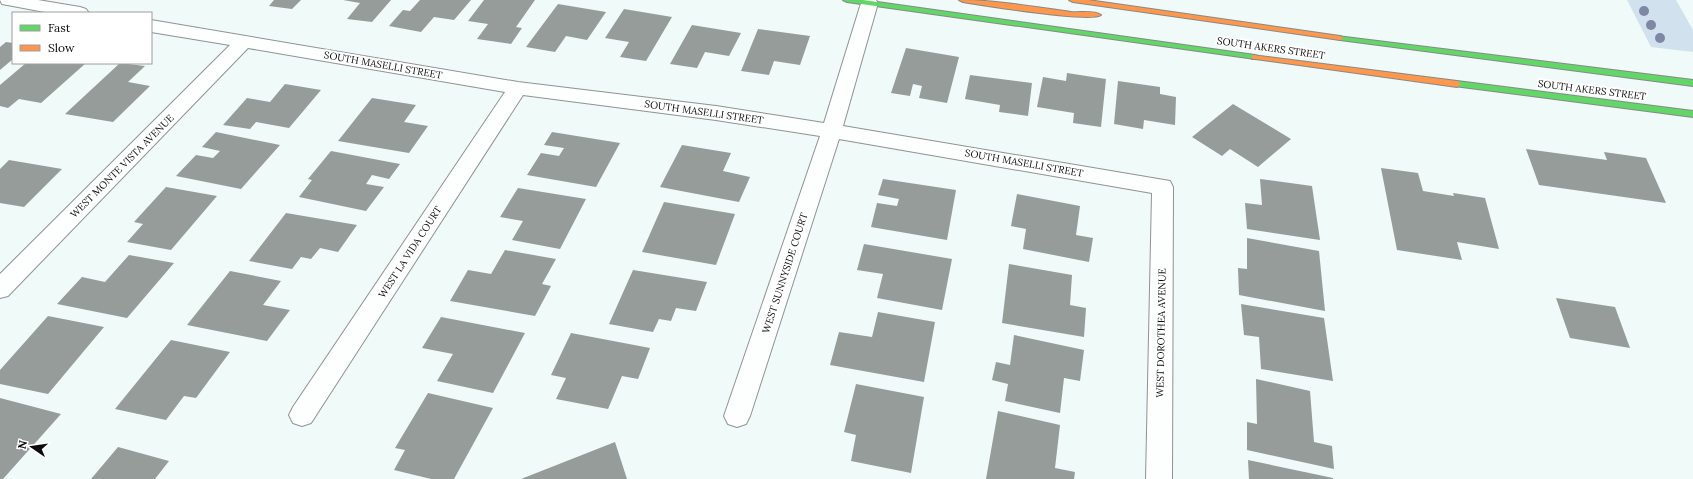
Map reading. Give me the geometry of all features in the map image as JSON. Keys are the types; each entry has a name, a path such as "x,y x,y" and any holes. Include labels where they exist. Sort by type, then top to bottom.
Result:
{"main road":[{"name":"SOUTH AKERS STREET","path":"847,0 871,2 1236,55 1693,114"},
{"path":"963,0 1075,15 1172,14"},
{"name":"SOUTH AKERS STREET","path":"1073,0 1265,28 1693,83"},
{"path":"1476,86 1543,86"}],"street":[{"path":"8,0 74,12"},
{"name":"WEST SUNNYSIDE COURT","path":"737,416 832,131 871,2"},
{"name":"SOUTH MASELLI STREET","path":"152,26 518,88 716,113 1163,187"},
{"name":"WEST MONTE VISTA AVENUE","path":"0,289 244,42"},
{"name":"WEST LA VIDA COURT","path":"302,415 518,88"},
{"name":"WEST DOROTHEA AVENUE","path":"1159,479 1163,187"}],"shaded area":[{"path":"1627,0 1676,0 1693,30 1693,52 1651,47"}],"building":[{"path":"274,0 301,0 292,9 269,6"},
{"path":"343,0 391,0 372,22 347,19 360,3"},
{"path":"420,0 471,0 454,20 434,17 421,32 389,26 403,10 410,11"},
{"path":"484,0 535,0 516,27 522,28 511,44 477,39 488,24 468,21"},
{"path":"558,4 606,12 587,40 566,36 555,52 526,47"},
{"path":"624,9 672,17 646,61 620,57 629,42 605,38"},
{"path":"692,25 741,33 729,56 705,52 697,68 670,64"},
{"path":"758,29 810,36 800,65 774,61 769,75 741,71"},
{"path":"6,42 12,43 12,60 0,70 0,47"},
{"path":"906,48 959,57 947,103 919,98 922,86 913,84 910,96 891,93"},
{"path":"25,64 85,64 41,103 19,99 8,108 0,106 0,85"},
{"path":"119,64 145,66 128,82 150,86 113,122 65,114"},
{"path":"1067,73 1106,79 1101,127 1073,123 1074,113 1037,107 1043,77 1066,81"},
{"path":"970,75 1032,83 1028,116 999,112 1000,105 965,99"},
{"path":"1118,81 1160,87 1160,94 1176,97 1175,125 1144,120 1143,129 1114,124"},
{"path":"285,84 321,90 289,128 256,122 250,129 223,125 247,98 270,102"},
{"path":"372,98 416,105 404,122 428,126 409,153 338,141"},
{"path":"1233,104 1291,139 1258,167 1230,149 1222,156 1192,137"},
{"path":"216,132 280,145 241,189 176,176 196,155 213,158 220,151 202,147"},
{"path":"552,132 620,143 596,187 527,175 541,153 559,156 564,148 544,145"},
{"path":"682,145 731,153 723,171 750,177 739,202 660,187"},
{"path":"1526,149 1607,160 1604,152 1646,158 1666,203 1539,185"},
{"path":"331,151 400,164 389,179 372,175 366,184 384,187 366,211 299,197 312,180 308,179"},
{"path":"9,160 62,169 24,207 0,203 0,169"},
{"path":"1381,168 1418,173 1423,191 1454,196 1453,193 1485,198 1499,249 1457,242 1462,260 1397,250"},
{"path":"883,179 956,190 947,240 871,227 877,203 897,206 899,199 878,195"},
{"path":"1260,179 1312,186 1320,240 1247,229 1245,203 1262,205"},
{"path":"166,187 217,196 171,250 127,242 143,224 134,222"},
{"path":"518,188 586,199 560,249 512,240 523,221 500,217"},
{"path":"1017,194 1080,206 1076,235 1093,238 1089,262 1023,249 1026,229 1011,226"},
{"path":"664,202 735,214 716,265 642,252"},
{"path":"286,213 357,225 338,252 320,248 311,259 301,257 292,269 249,261"},
{"path":"1247,238 1319,251 1325,311 1239,295 1238,268 1247,269"},
{"path":"864,244 952,259 942,310 877,298 883,274 857,270"},
{"path":"505,250 556,259 542,284 551,286 535,316 450,301 468,270 491,274"},
{"path":"129,255 174,263 127,318 57,304 82,277 105,282"},
{"path":"1009,264 1072,275 1070,305 1086,308 1084,337 1002,323"},
{"path":"633,270 707,282 696,311 676,308 671,321 659,319 653,332 609,324"},
{"path":"230,271 281,281 263,305 290,310 267,341 187,325"},
{"path":"1556,298 1615,307 1630,348 1570,338"},
{"path":"1241,304 1324,318 1333,381 1261,369 1259,337 1244,335"},
{"path":"878,312 935,322 924,382 830,365 839,332 872,337"},
{"path":"48,316 104,327 48,394 0,384 0,370"},
{"path":"441,317 525,333 493,393 437,381 453,354 422,348"},
{"path":"571,333 650,348 638,379 622,376 608,409 556,399 566,378 551,375"},
{"path":"1014,335 1084,350 1080,381 1064,378 1060,413 1005,401 1008,384 992,380 996,362 1010,365"},
{"path":"171,340 230,352 196,398 184,396 166,420 115,409"},
{"path":"1256,379 1310,391 1314,442 1332,446 1334,469 1247,450 1247,422 1257,424"},
{"path":"856,384 924,397 911,473 851,461 856,435 844,432"},
{"path":"428,393 493,408 454,479 431,479 394,470 405,450 395,448"},
{"path":"0,398 61,414 3,479 0,479"},
{"path":"998,411 1060,425 1055,468 1075,472 1074,479 986,479"},
{"path":"615,442 627,479 521,479"},
{"path":"118,447 169,461 155,479 91,479"},
{"path":"1248,460 1333,478 1333,479 1249,479"}],"traffic: fast":[{"path":"847,0 1255,57"},
{"path":"1340,38 1693,83"},
{"path":"1457,84 1693,114"}],"traffic: slow":[{"path":"963,0 1075,15 1097,15"},
{"path":"1073,0 1340,38"},
{"path":"1255,57 1457,84"}]}
